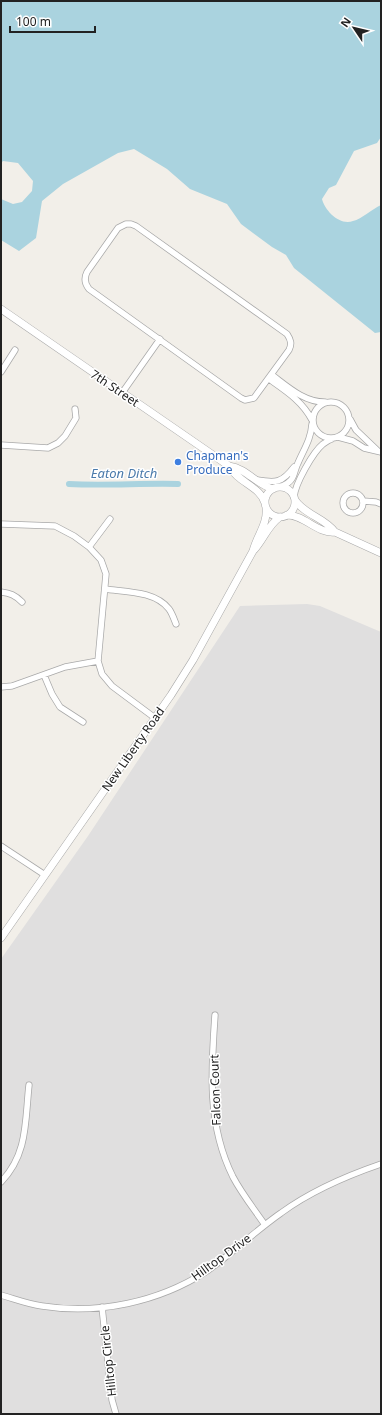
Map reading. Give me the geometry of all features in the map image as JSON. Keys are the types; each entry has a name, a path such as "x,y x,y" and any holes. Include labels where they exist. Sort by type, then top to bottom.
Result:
{"street":[{"path":"126,224 136,226 287,334 290,338 291,344 289,350 270,377 254,398 245,400 89,289 86,285 85,276 118,228 126,224"},
{"name":"7th Street","path":"1,309 229,466 238,468 265,487 277,488"},
{"path":"122,393 160,339"},
{"path":"1,372 15,350"},
{"path":"270,377 308,400 339,403 346,409 356,430 380,452"},
{"path":"270,377 303,406 317,432 326,438 335,438 353,442 364,448 380,452"},
{"path":"255,480 275,482 281,481 289,474 297,464 308,443 311,434 313,415 318,407 326,402"},
{"path":"1,444 48,448 58,444 66,436 76,418 75,409"},
{"path":"283,516 294,507 297,484 313,456 323,444 335,438 347,429 349,417"},
{"path":"297,464 291,480 286,485 277,488 266,496 266,505 273,515 300,517 328,533 335,532"},
{"name":"7th Street","path":"229,466 233,474 261,495 266,505"},
{"path":"277,488 290,491 301,508 331,527 335,532 381,554"},
{"path":"363,500 381,504"},
{"name":"New Liberty Road","path":"1,938 182,678 252,551 256,539 266,521 266,505"},
{"name":"New Liberty Road","path":"252,551 262,542 272,524 283,516"},
{"path":"89,547 110,519"},
{"path":"1,524 55,526 74,536 89,547 101,560 106,574 98,661 102,674 112,686 155,718"},
{"path":"105,589 157,598 169,610 176,624"},
{"path":"1,592 7,592 16,596 22,602"},
{"path":"1,687 12,686 65,667 98,661"},
{"path":"44,675 52,694 60,707 83,722"},
{"path":"1,846 45,875"},
{"name":"Falcon Court","path":"215,1015 213,1108 218,1138 233,1176 242,1192 265,1225"},
{"path":"1,1182 14,1166 23,1143 29,1085"},
{"name":"Hilltop Drive","path":"1,1296 43,1306 72,1308 102,1307 128,1303 176,1288 218,1263 265,1225 293,1205 322,1188 348,1176 381,1164"},
{"name":"Hilltop Circle","path":"102,1307 112,1400 116,1414"}],"shaded area":[{"path":"307,604 320,606 381,632 381,1414 1,1414 1,959 88,836 240,606"}],"water":[{"path":"1,1 381,1 381,137 377,143 354,151 336,185 329,188 322,199 330,213 338,219 348,222 360,218 381,205 381,332 375,333 294,268 286,255 272,247 241,224 227,204 190,189 167,169 134,149 118,153 63,184 42,201 36,238 19,251 1,240 1,199 13,204 22,202 32,191 33,181 18,163 3,161 1,163"}],"waterway":[{"name":"Eaton Ditch","path":"69,484 178,484"}],"place":[{"name":"Chapman's Produce","path":"178,462"}]}
